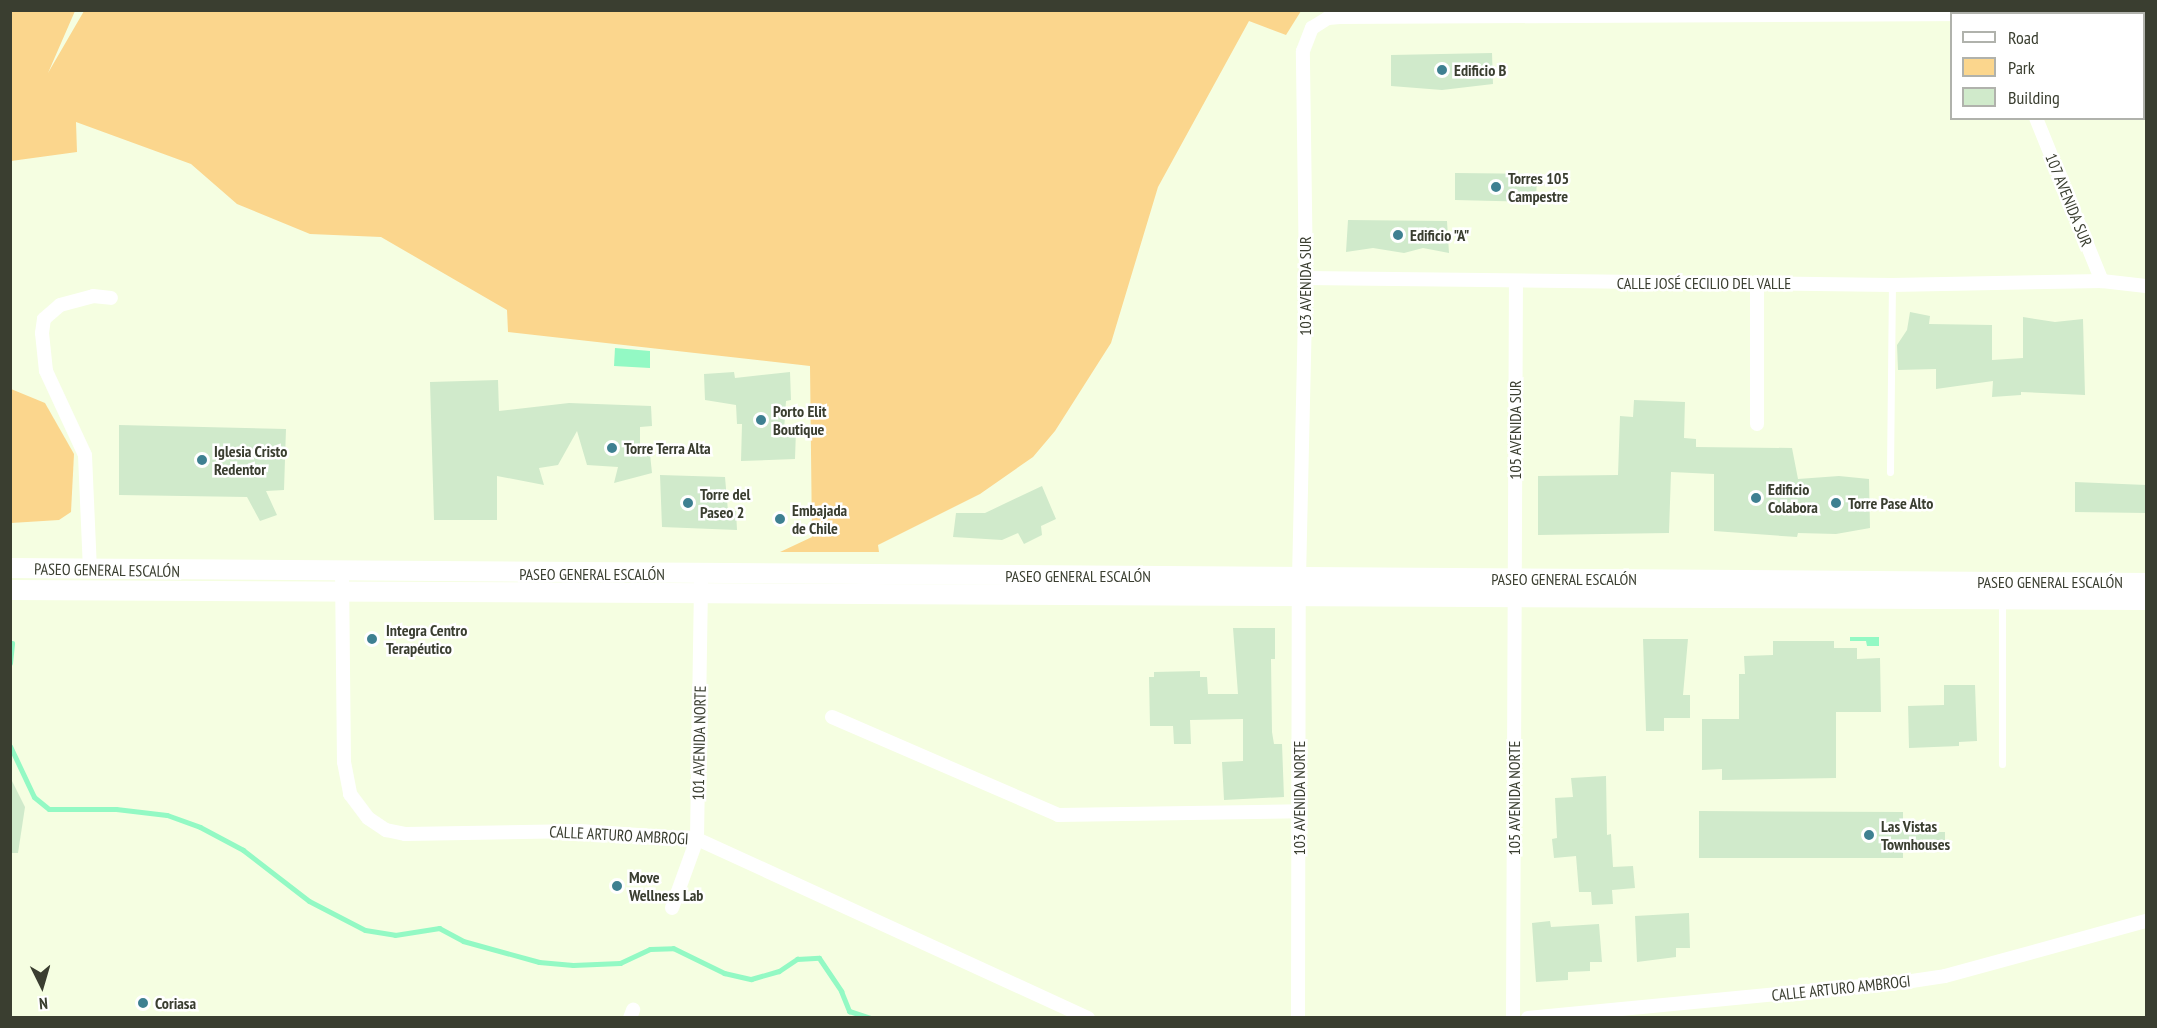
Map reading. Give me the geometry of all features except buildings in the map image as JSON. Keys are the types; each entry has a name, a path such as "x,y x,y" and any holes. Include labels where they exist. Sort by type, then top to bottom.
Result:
{"street":[{"path":"1822,11 1950,14"},
{"name":"103 AVENIDA SUR","path":"1299,586 1306,278 1303,51 1316,24 1340,17 1822,11"},
{"name":"107 AVENIDA SUR","path":"2037,120 2102,281"},
{"name":"CALLE JOSÉ CECILIO DEL VALLE","path":"1306,278 1892,285 2102,281 2146,286"},
{"name":"105 AVENIDA SUR","path":"1514,588 1516,282"},
{"path":"1757,282 1757,424"},
{"path":"90,570 85,455 46,371 42,333 44,319 60,305 93,296 111,298"},
{"name":"PASEO GENERAL ESCALÓN","path":"10,568 342,581"},
{"name":"PASEO GENERAL ESCALÓN","path":"10,590 342,581 2002,590 2146,583"},
{"name":"CALLE ARTURO AMBROGI","path":"342,581 344,762 350,794 368,818 386,830 405,834 580,831 697,839 1088,1017"},
{"name":"101 AVENIDA NORTE","path":"672,908 697,839 701,583"},
{"name":"103 AVENIDA NORTE","path":"1298,1017 1299,586"},
{"name":"105 AVENIDA NORTE","path":"1514,588 1514,1017"},
{"name":"PASEO GENERAL ESCALÓN","path":"2002,590 2146,600"},
{"path":"832,717 1058,815 1299,811"},
{"name":"CALLE ARTURO AMBROGI","path":"1528,1017 1905,982 1945,975 2146,921"}],"lane":[{"path":"1890,472 1892,285"},
{"path":"2002,590 2002,764"}],"green space":[{"path":"11,10 75,11 48,73 84,11 1301,11 1286,35 1249,21 1158,187 1111,343 1055,431 1033,457 980,494 878,545 879,552 780,552 812,537 810,366 508,332 507,310 381,237 310,234 237,204 191,164 76,122 77,152 11,161"},
{"path":"11,389 45,403 74,454 71,512 59,520 11,523"}],"shaded area":[{"path":"615,348 650,351 650,368 614,366"},
{"path":"1850,637 1879,637 1879,646 1867,646 1866,641 1850,641"}],"waterway":[{"path":"10,663 12,643"},
{"path":"10,746 34,797 49,809 116,809 167,815 200,827 243,850 309,901 365,930 395,935 439,928 463,941 539,962 573,965 620,963 650,949 673,948 724,973 751,979 779,971 797,959 819,958 841,991 849,1011 871,1018"}],"place":[{"name":"Edificio B","path":"1442,70"},
{"name":"Torres 105 Campestre","path":"1496,187"},
{"name":"Edificio \"A\"","path":"1398,235"},
{"name":"Porto Elit Boutique","path":"761,420"},
{"name":"Torre Terra Alta","path":"612,448"},
{"name":"Iglesia Cristo Redentor","path":"202,460"},
{"name":"Edificio Colabora","path":"1756,498"},
{"name":"Torre del Paseo 2","path":"688,503"},
{"name":"Torre Pase Alto","path":"1836,503"},
{"name":"Embajada de Chile","path":"780,519"},
{"name":"Integra Centro Terapéutico","path":"372,639"},
{"name":"Las Vistas Townhouses","path":"1869,835"},
{"name":"Move Wellness Lab","path":"617,886"},
{"name":"Coriasa","path":"143,1003"}]}
